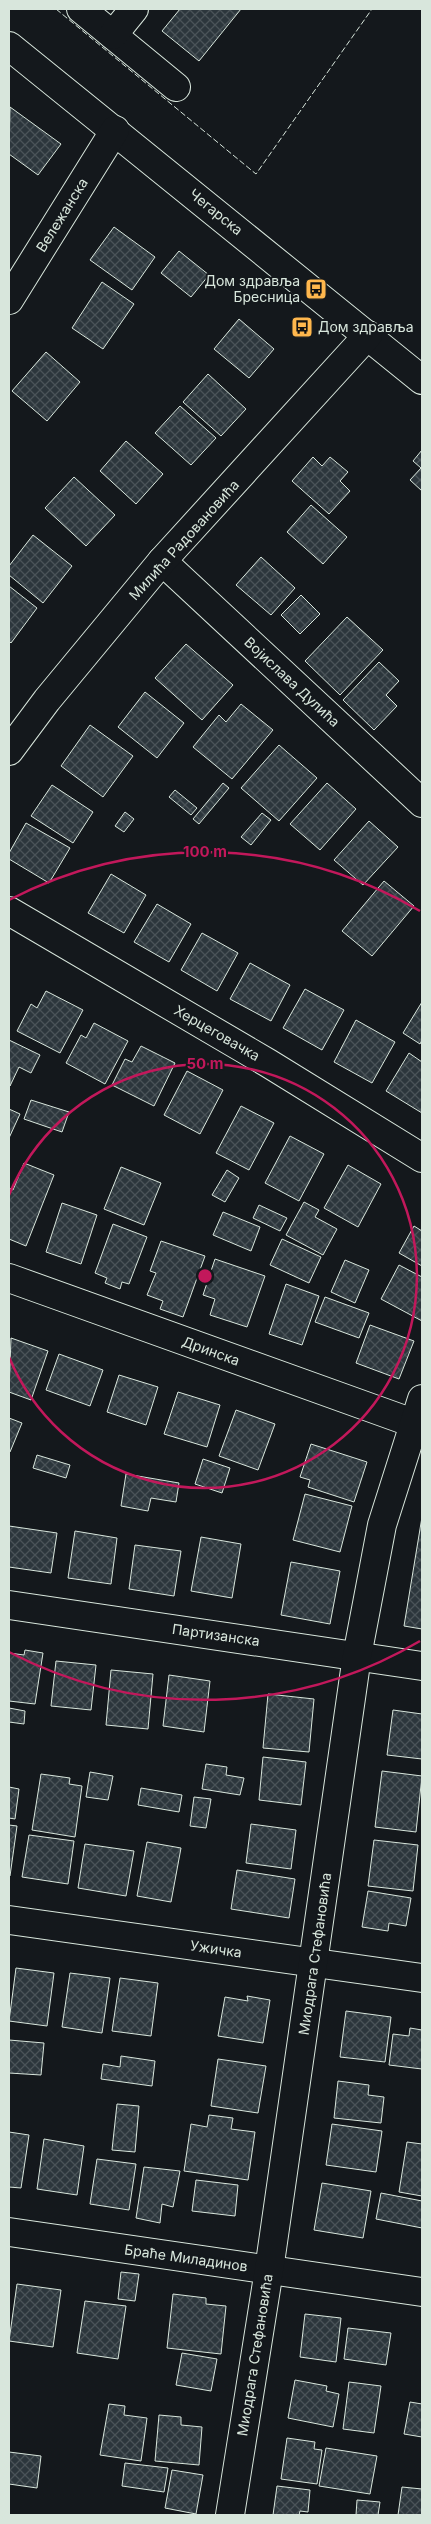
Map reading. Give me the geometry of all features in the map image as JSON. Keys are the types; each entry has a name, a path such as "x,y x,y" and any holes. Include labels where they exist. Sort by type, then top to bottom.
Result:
{"street":[{"path":"81,9 176,87"},
{"path":"113,35 134,9"},
{"name":"Чегарска","path":"11,52 115,130 422,380"},
{"name":"Вележанска","path":"9,300 115,130"},
{"name":"Милића Радовановића","path":"9,751 47,700 162,561 368,335"},
{"name":"Војислава Дулића","path":"162,561 422,803"},
{"name":"Херцеговачка","path":"9,911 268,1063 422,1158"},
{"name":"Дринска","path":"9,1278 418,1411"},
{"name":"Миодрага Стефановића","path":"230,2515 269,2270 357,1656 382,1525 418,1411"},
{"name":"Партизанска","path":"9,1605 422,1666"},
{"name":"Ужичка","path":"9,1920 422,1978"},
{"name":"Браће Миладинов","path":"9,2232 422,2292"}],"building":[{"path":"180,9 241,9 199,61 162,31"},
{"path":"10,107 61,144 38,175 9,154"},
{"path":"114,227 155,257 132,290 90,260"},
{"path":"179,251 209,275 191,297 161,273"},
{"path":"102,282 134,304 103,349 72,328"},
{"path":"239,319 274,349 249,378 214,349"},
{"path":"46,352 80,382 47,421 12,391"},
{"path":"208,374 246,409 221,436 183,402"},
{"path":"180,406 216,438 191,465 155,433"},
{"path":"126,441 163,474 136,504 100,471"},
{"path":"422,450 422,491 410,480 421,468 413,461"},
{"path":"313,457 322,466 330,457 348,472 340,481 350,491 329,514 292,481"},
{"path":"74,477 115,515 86,546 45,508"},
{"path":"311,505 347,537 323,564 287,532"},
{"path":"33,535 72,566 43,603 9,575 9,566"},
{"path":"261,557 295,588 271,615 236,585"},
{"path":"9,586 37,608 11,643 9,641"},
{"path":"301,595 320,614 300,634 281,615"},
{"path":"347,617 383,650 340,695 305,661"},
{"path":"186,644 233,685 202,720 155,678"},
{"path":"379,662 399,681 386,695 397,706 374,730 343,700"},
{"path":"145,692 184,723 157,758 118,727"},
{"path":"241,704 273,730 232,779 193,747 219,715 226,722"},
{"path":"90,725 133,756 103,797 61,766"},
{"path":"279,745 317,778 279,821 241,788"},
{"path":"223,783 229,788 199,824 193,819"},
{"path":"327,783 356,809 320,850 290,824"},
{"path":"52,785 93,812 73,843 31,816"},
{"path":"175,790 197,808 191,815 169,797"},
{"path":"125,812 134,819 124,832 115,826"},
{"path":"262,813 271,820 251,845 241,837"},
{"path":"369,821 398,847 363,885 334,860"},
{"path":"26,823 70,848 49,883 9,859 9,853"},
{"path":"111,874 146,895 124,933 88,913"},
{"path":"384,881 414,906 372,956 342,931"},
{"path":"157,904 191,924 169,962 134,942"},
{"path":"202,933 238,953 217,991 181,970"},
{"path":"250,963 290,985 271,1021 230,999"},
{"path":"305,989 344,1010 322,1050 283,1028"},
{"path":"46,991 83,1010 60,1053 17,1031 31,1004 37,1008"},
{"path":"422,1002 422,1040 420,1044 403,1033"},
{"path":"356,1020 395,1042 372,1083 334,1062"},
{"path":"94,1023 128,1041 105,1084 66,1063 81,1035 86,1038"},
{"path":"9,1040 40,1055 31,1073 19,1067 10,1086"},
{"path":"141,1046 175,1063 154,1106 112,1085 125,1059 132,1062"},
{"path":"409,1053 422,1062 422,1113 386,1091"},
{"path":"187,1071 223,1090 200,1134 164,1115"},
{"path":"31,1100 69,1112 62,1132 24,1119"},
{"path":"241,1106 274,1123 249,1170 216,1153"},
{"path":"9,1109 20,1114 9,1138"},
{"path":"290,1136 324,1154 299,1201 265,1183"},
{"path":"24,1163 54,1175 26,1246 9,1239 9,1188 13,1190"},
{"path":"348,1165 381,1184 358,1227 324,1208"},
{"path":"121,1167 161,1183 144,1225 104,1209"},
{"path":"227,1170 239,1178 225,1202 212,1195"},
{"path":"304,1202 319,1210 315,1217 337,1229 323,1255 286,1235"},
{"path":"62,1203 97,1215 81,1264 46,1252"},
{"path":"259,1205 287,1218 280,1231 253,1218"},
{"path":"223,1212 260,1227 251,1251 213,1235"},
{"path":"113,1224 147,1237 129,1284 122,1282 120,1289 105,1283 107,1278 95,1273"},
{"path":"414,1226 422,1231 422,1266 399,1253"},
{"path":"282,1239 321,1257 309,1283 270,1265"},
{"path":"161,1241 205,1256 183,1317 160,1309 163,1301 147,1295 156,1273 150,1271"},
{"path":"215,1259 265,1276 247,1327 210,1315 215,1299 203,1295"},
{"path":"345,1260 369,1270 355,1303 331,1292"},
{"path":"399,1265 422,1277 422,1321 381,1299"},
{"path":"286,1284 319,1296 302,1345 269,1334"},
{"path":"325,1297 369,1313 359,1338 315,1322"},
{"path":"370,1325 414,1341 399,1379 356,1363"},
{"path":"11,1338 48,1351 31,1400 9,1392"},
{"path":"59,1354 103,1370 90,1406 46,1390"},
{"path":"119,1375 158,1387 146,1425 107,1412"},
{"path":"178,1392 220,1405 207,1447 164,1434"},
{"path":"236,1410 275,1424 258,1470 219,1456"},
{"path":"9,1418 22,1423 10,1452 9,1452"},
{"path":"311,1444 367,1462 354,1502 308,1487 310,1480 300,1477"},
{"path":"37,1455 70,1465 66,1478 33,1468"},
{"path":"203,1459 230,1468 222,1493 195,1484"},
{"path":"126,1474 179,1483 176,1502 151,1498 148,1511 121,1506"},
{"path":"305,1494 352,1506 340,1552 293,1540"},
{"path":"422,1517 422,1629 404,1626"},
{"path":"9,1526 57,1533 51,1573 9,1567"},
{"path":"75,1531 117,1538 111,1584 68,1578"},
{"path":"201,1537 241,1544 232,1598 191,1591"},
{"path":"135,1545 181,1551 174,1596 129,1589"},
{"path":"291,1562 340,1571 330,1624 281,1615"},
{"path":"25,1650 43,1653 35,1704 9,1701 9,1653 24,1655"},
{"path":"56,1661 96,1665 91,1710 51,1706"},
{"path":"111,1670 153,1674 148,1729 106,1725"},
{"path":"169,1675 210,1681 204,1732 163,1726"},
{"path":"268,1694 314,1699 309,1752 263,1748"},
{"path":"9,1708 25,1711 24,1724 9,1722"},
{"path":"393,1710 422,1714 422,1759 387,1755"},
{"path":"263,1757 306,1762 301,1805 259,1800"},
{"path":"206,1764 227,1767 226,1775 244,1778 240,1795 202,1789"},
{"path":"382,1771 422,1776 416,1832 375,1827"},
{"path":"90,1772 113,1776 108,1800 86,1797"},
{"path":"41,1774 70,1778 69,1784 82,1786 75,1837 32,1830"},
{"path":"9,1787 19,1789 15,1819 9,1818"},
{"path":"141,1788 182,1795 179,1812 138,1805"},
{"path":"194,1797 211,1799 206,1828 190,1826"},
{"path":"251,1824 296,1830 291,1869 246,1863"},
{"path":"9,1825 17,1826 10,1876 9,1876"},
{"path":"29,1835 74,1841 68,1884 22,1877"},
{"path":"374,1840 418,1845 413,1891 368,1886"},
{"path":"147,1842 181,1848 171,1902 137,1896"},
{"path":"85,1844 134,1851 126,1896 78,1888"},
{"path":"237,1870 295,1879 289,1918 231,1909"},
{"path":"368,1891 411,1898 406,1926 389,1923 388,1931 362,1927"},
{"path":"16,1968 54,1973 47,2026 9,2021"},
{"path":"70,1973 110,1978 102,2033 62,2027"},
{"path":"120,1978 158,1983 151,2036 112,2031"},
{"path":"247,1996 270,2000 263,2043 218,2036 225,1997 248,2001"},
{"path":"346,2011 391,2017 385,2062 340,2057"},
{"path":"410,2028 422,2030 422,2069 389,2065 393,2034 409,2036"},
{"path":"9,2040 44,2043 41,2075 9,2073"},
{"path":"121,2056 155,2061 152,2086 101,2079 103,2064 120,2067"},
{"path":"218,2059 266,2066 258,2113 211,2106"},
{"path":"338,2081 369,2085 368,2095 384,2097 381,2123 334,2118"},
{"path":"117,2104 139,2106 135,2152 112,2150"},
{"path":"209,2115 233,2118 231,2129 255,2132 248,2180 184,2171 191,2124 207,2127"},
{"path":"332,2124 382,2131 376,2172 326,2165"},
{"path":"9,2132 29,2135 21,2188 9,2187"},
{"path":"44,2139 84,2146 77,2195 37,2189"},
{"path":"407,2142 422,2144 422,2196 399,2192"},
{"path":"97,2159 136,2164 129,2210 90,2204"},
{"path":"144,2167 180,2171 173,2207 162,2204 160,2223 136,2218"},
{"path":"196,2180 238,2185 235,2216 192,2211"},
{"path":"322,2183 371,2191 363,2238 314,2230"},
{"path":"381,2193 422,2201 422,2228 376,2219"},
{"path":"121,2272 139,2274 135,2301 118,2299"},
{"path":"17,2284 61,2290 53,2347 9,2341"},
{"path":"173,2294 206,2298 206,2304 226,2306 221,2354 167,2348"},
{"path":"85,2301 126,2306 118,2359 77,2353"},
{"path":"305,2314 341,2318 336,2362 300,2357"},
{"path":"348,2328 391,2333 386,2365 344,2359"},
{"path":"182,2353 217,2359 211,2391 176,2385"},
{"path":"295,2380 327,2386 326,2391 339,2394 333,2427 288,2418"},
{"path":"349,2382 381,2386 374,2433 343,2429"},
{"path":"410,2402 422,2404 422,2437 404,2434"},
{"path":"109,2404 125,2406 124,2415 147,2418 141,2461 100,2455"},
{"path":"159,2415 181,2417 181,2425 202,2427 199,2465 155,2461"},
{"path":"287,2438 315,2442 314,2449 322,2450 317,2484 281,2479"},
{"path":"326,2448 377,2456 370,2494 319,2486"},
{"path":"9,2452 41,2456 37,2488 9,2484"},
{"path":"125,2463 168,2468 164,2492 122,2486"},
{"path":"172,2470 203,2475 196,2514 165,2508"},
{"path":"277,2486 310,2490 308,2512 300,2511 299,2515 273,2515"},
{"path":"402,2487 422,2489 422,2515 398,2515"},
{"path":"357,2500 380,2502 378,2515 356,2515"}],"fence":[{"path":"56,9 256,174 372,9"}],"place":[{"name":"Дом здравља Бресница","path":"316,289"},
{"name":"Дом здравља","path":"302,327"}]}
